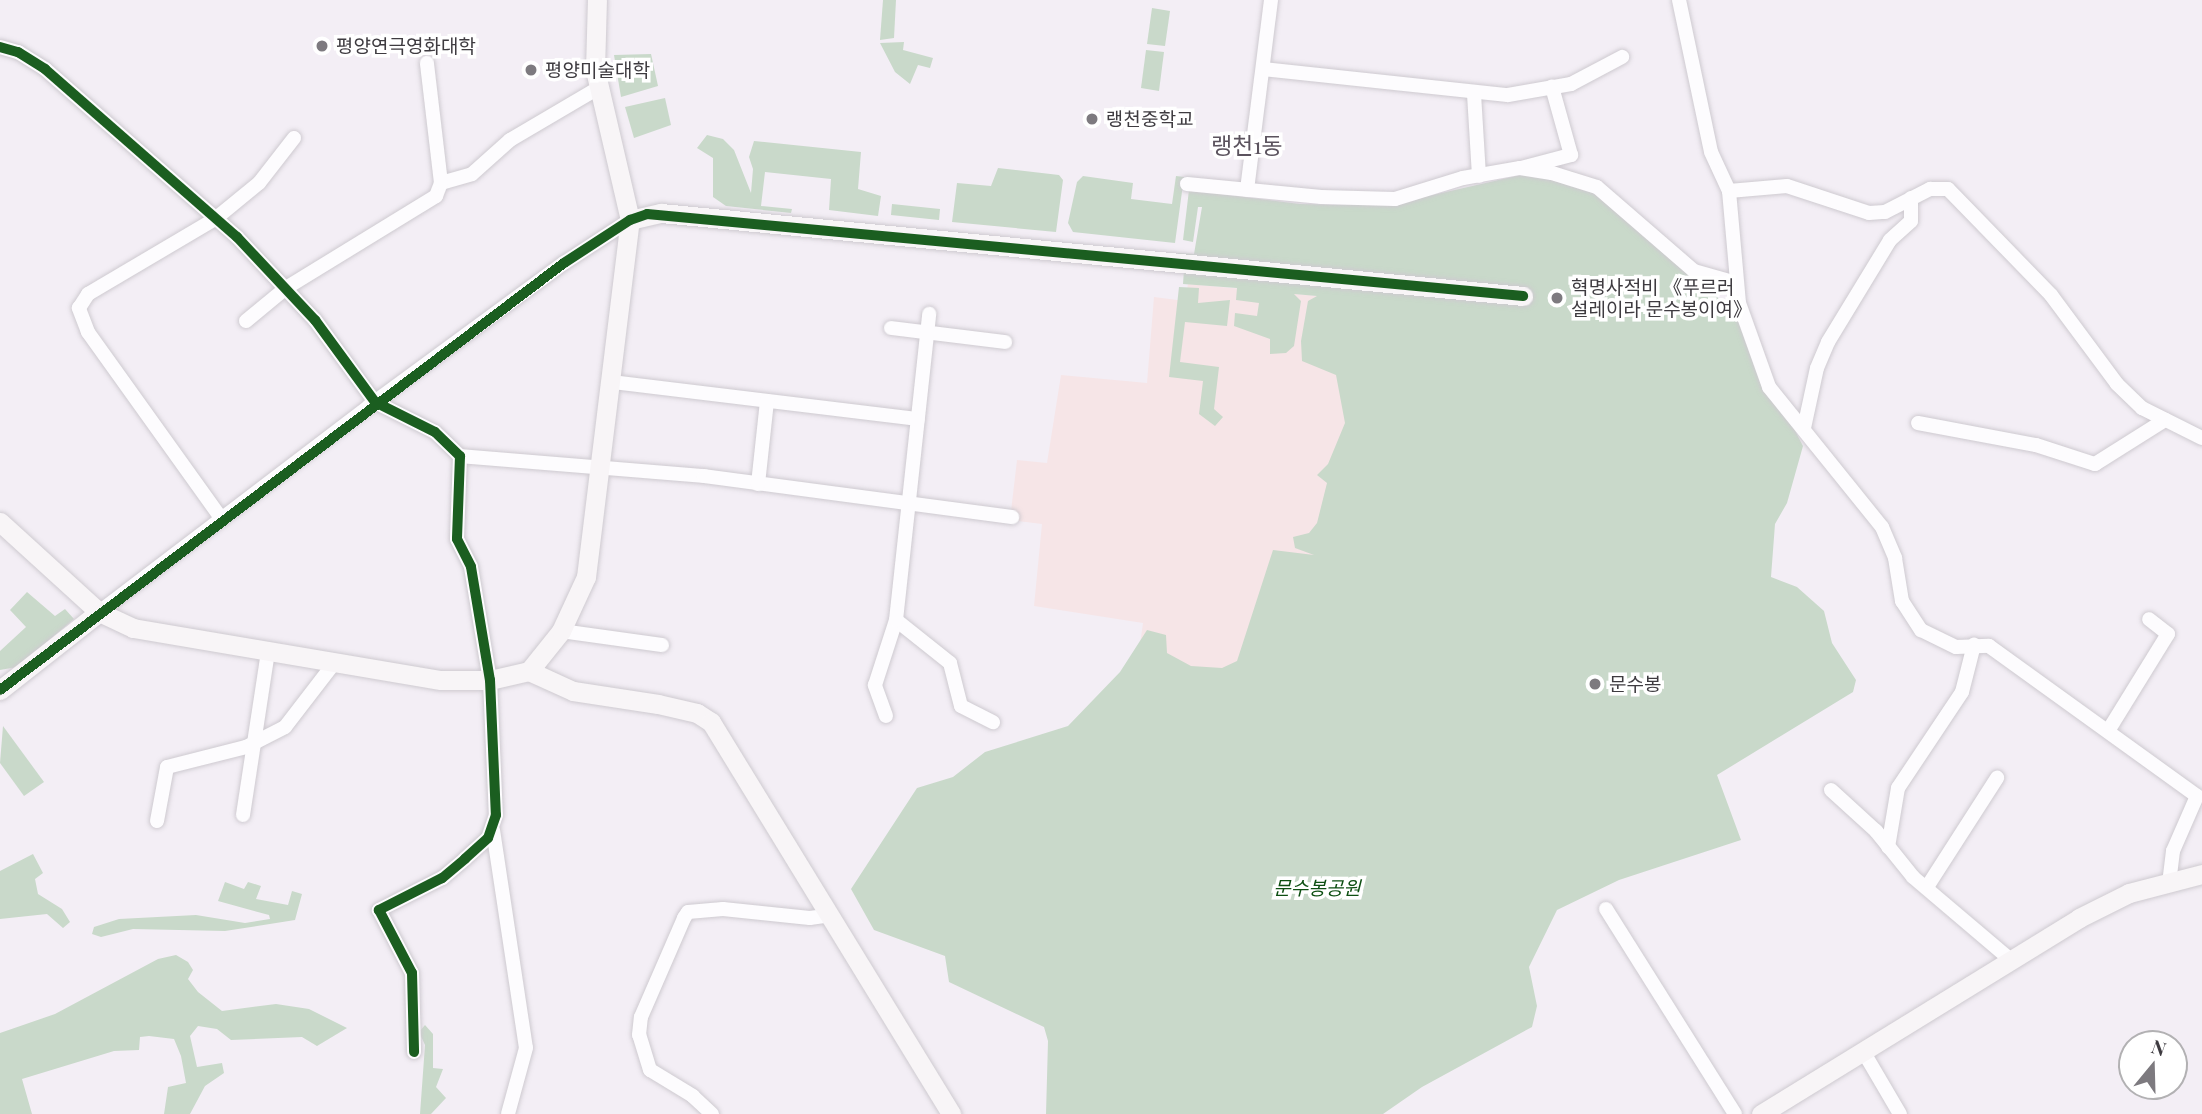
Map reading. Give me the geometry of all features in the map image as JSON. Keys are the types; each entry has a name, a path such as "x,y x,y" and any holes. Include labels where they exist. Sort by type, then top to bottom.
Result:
{"street":[{"path":"529,671 561,631 586,577 602,466 630,220 595,70 597,0"},
{"path":"1247,190 1271,0"},
{"path":"1679,0 1711,152 1729,191 1736,283 1769,387 1882,527 1892,548 1902,600 1914,623 1956,647 1989,646 2197,796 2173,851 2169,882"},
{"path":"0,47 18,52 44,69 215,219 286,288 375,402 435,432 460,456 602,466 1012,517"},
{"path":"1263,69 1474,94 1508,94 1571,84 1622,57"},
{"path":"246,321 286,288 436,195 441,183 427,63"},
{"path":"441,183 472,174 510,140 600,87"},
{"path":"1186,184 1395,199 1479,176 1520,169 1571,155 1552,87"},
{"path":"1474,94 1479,176"},
{"path":"222,518 89,332 79,308 88,294 215,219 259,183 294,138"},
{"path":"1520,169 1572,176 1597,187 1694,271 1736,283"},
{"path":"1729,191 1787,186 1869,213 1885,212 1911,198 1939,188 1960,197 2051,295 2117,384 2142,408 2202,438"},
{"path":"1804,428 1817,368 1828,342 1890,240 1911,221 1911,198"},
{"path":"0,690 375,402 564,263 630,220 661,213 1523,296"},
{"path":"886,716 875,685 896,620 929,314"},
{"path":"891,328 1005,342"},
{"path":"612,382 918,419"},
{"path":"758,484 767,401"},
{"path":"1918,423 2036,444 2095,464 2165,420"},
{"path":"460,456 457,539 471,567 490,680 493,830 526,1048 508,1114"},
{"path":"0,522 99,612 133,628 441,680 490,680 529,671 573,691 684,710 711,722 951,1114"},
{"path":"2108,731 2168,634 2149,619"},
{"path":"896,620 950,663 961,706 993,722"},
{"path":"561,631 662,645"},
{"path":"1888,847 1898,788 1962,692 1974,645"},
{"path":"243,815 268,651"},
{"path":"157,821 167,767 254,743 285,727 335,662"},
{"path":"1927,887 1997,778"},
{"path":"1831,790 1927,887 2011,960"},
{"path":"414,1052 412,973 379,910 442,878 493,830"},
{"path":"1761,1114 2079,918 2129,893 2202,874"},
{"path":"712,1114 693,1096 650,1070 639,1035 641,1017 684,918 688,912 723,909 810,918 831,915"},
{"path":"1606,909 1735,1114"},
{"path":"1863,1051 1900,1114"}],"shaded area":[{"path":"1188,284 1361,300 1363,493 1230,682 1137,666 1143,623 1034,606 1042,524 1010,520 1017,460 1047,463 1061,375 1147,383 1154,297 1185,301"}],"green space":[{"path":"883,0 896,0 894,38 880,40"},
{"path":"1152,8 1170,11 1165,46 1147,44"},
{"path":"904,42 903,50 933,58 930,68 918,65 910,84 895,72 880,43"},
{"path":"1146,50 1164,52 1159,91 1141,88"},
{"path":"651,54 658,86 621,97 614,55"},
{"path":"665,98 671,125 634,138 625,107"},
{"path":"707,135 723,139 734,150 751,193 753,169 749,157 754,141 861,152 858,189 881,196 878,216 829,210 831,179 765,172 761,206 792,209 791,213 726,206 713,197 713,158 697,148"},
{"name":"문수봉공원","path":"1555,167 1573,172 1637,217 1736,316 1803,446 1787,503 1775,524 1771,577 1797,587 1824,611 1832,643 1856,680 1853,692 1717,775 1741,840 1619,880 1557,910 1529,967 1537,1006 1532,1027 1422,1087 1383,1114 1046,1114 1048,1041 1044,1027 949,982 945,956 874,930 851,889 917,788 953,777 985,752 1068,726 1120,672 1147,630 1166,635 1167,653 1191,666 1222,668 1237,661 1273,550 1314,555 1295,548 1293,537 1309,533 1317,523 1327,483 1317,475 1328,464 1345,423 1336,375 1302,361 1301,341 1308,301 1317,296 1294,294 1301,301 1294,346 1286,353 1270,354 1270,339 1234,326 1235,313 1257,316 1259,303 1236,300 1237,288 1183,284 1184,270 1178,253 1194,254 1202,207 1198,207 1193,242 1183,240 1189,190 1300,204 1355,205 1424,197"},
{"path":"998,168 1059,175 1063,180 1056,232 952,222 957,183 991,186"},
{"path":"1083,176 1133,183 1131,199 1172,204 1176,176 1184,177 1175,243 1073,232 1068,223 1077,182"},
{"path":"892,204 940,209 939,220 891,215"},
{"path":"1179,287 1199,288 1198,303 1230,300 1227,326 1185,322 1180,362 1219,367 1214,409 1223,417 1215,426 1199,414 1203,381 1169,377"},
{"path":"27,592 55,616 65,609 74,619 17,667 0,670 0,651 26,627 10,610"},
{"path":"3,726 44,782 24,796 0,763"},
{"path":"33,854 43,873 35,879 38,894 62,909 70,922 63,928 47,914 0,919 0,871"},
{"path":"225,882 244,889 248,882 261,886 256,899 288,905 292,891 302,894 295,920 225,931 133,929 101,937 92,934 94,927 119,919 196,915 245,923 270,919 269,915 218,901"},
{"path":"176,955 188,962 193,970 188,979 198,992 222,1011 276,1004 309,1009 347,1028 317,1046 302,1037 231,1040 217,1029 198,1026 190,1036 197,1067 222,1063 224,1073 205,1086 190,1114 164,1114 168,1087 186,1083 181,1056 174,1039 149,1036 140,1037 139,1050 114,1051 22,1079 32,1114 0,1114 0,1033 55,1014 158,959"},
{"path":"425,1025 433,1034 433,1068 443,1069 436,1087 446,1098 431,1114 420,1114 425,1045 419,1032"}],"cycle path":[{"path":"0,47 18,52 45,69 237,237 315,320 375,402 435,432 460,456 457,539 471,567 490,680 496,815 488,838 442,878 379,910 412,973 414,1052"},
{"path":"0,690 564,263 630,220 647,214 1523,296"}],"place":[{"name":"평양연극영화대학","path":"322,46"},
{"name":"평양미술대학","path":"531,70"},
{"name":"랭천중학교","path":"1092,119"},
{"name":"혁명사적비 《푸르러 설레이라 문수봉이여》","path":"1557,298"},
{"name":"문수봉","path":"1595,684"}],"district":[{"name":"랭천1동","path":"1247,145"}]}
